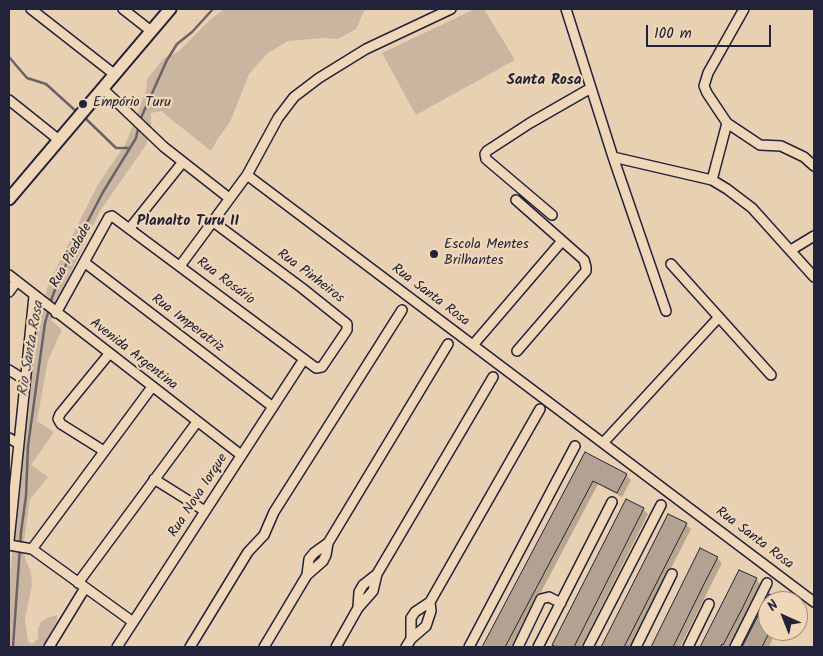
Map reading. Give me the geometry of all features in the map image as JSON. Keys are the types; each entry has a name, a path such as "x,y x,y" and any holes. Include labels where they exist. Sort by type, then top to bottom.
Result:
{"main road":[{"path":"11,193 59,140 170,9"}],"street":[{"path":"31,9 114,74"},
{"path":"123,9 151,31"},
{"path":"180,266 247,175 286,106 305,88 366,49 450,9"},
{"path":"566,9 613,157 666,311"},
{"path":"744,9 708,73 704,86 707,93 727,123 760,145 781,146 804,158 814,166"},
{"path":"102,88 182,162 229,198"},
{"path":"552,215 485,157 487,151 530,123 591,88"},
{"path":"9,100 59,140"},
{"path":"712,180 727,123"},
{"path":"613,157 712,180 752,208 814,277"},
{"path":"130,228 182,162"},
{"name":"Rua Santa Rosa","path":"247,175 814,602"},
{"path":"516,200 584,260 586,271 517,351"},
{"name":"Rua Piedade","path":"55,312 108,217 114,217"},
{"name":"Rua Rosário","path":"114,217 316,368 319,368"},
{"name":"Rua Pinheiros","path":"212,222 302,288 347,324 347,330 319,368"},
{"path":"791,250 814,236"},
{"path":"473,344 562,241"},
{"name":"Rua Imperatriz","path":"84,262 273,407"},
{"path":"672,264 771,374"},
{"name":"Avenida Argentina","path":"9,275 241,456"},
{"path":"9,292 16,282"},
{"path":"38,299 25,380 19,444 13,457 10,544 30,549 133,622"},
{"path":"190,647 248,552 264,535 274,512 402,310"},
{"path":"603,443 719,317"},
{"path":"264,647 307,575 323,561 326,556 328,543 448,344"},
{"path":"104,451 59,422 60,414 109,354"},
{"name":"Rua Nova Iorque","path":"117,647 304,359"},
{"path":"9,370 25,380"},
{"path":"336,647 358,608 359,592 363,585 377,574 493,377"},
{"path":"30,549 152,387"},
{"path":"409,643 411,618 415,612 430,602 540,409"},
{"path":"49,647 81,585 154,479 197,422"},
{"path":"9,438 19,444"},
{"path":"469,647 575,446"},
{"path":"154,479 205,511"},
{"path":"538,647 612,502"},
{"path":"588,647 661,505"},
{"path":"636,647 672,574"},
{"path":"735,647 767,583"},
{"path":"518,647 542,599 549,597 560,603"},
{"path":"409,643 426,626 431,611 430,602"},
{"path":"688,647 709,604"}],"shaded area":[{"path":"224,9 365,9 356,29 338,39 323,38 288,41 268,53 249,74 230,122 211,151 161,111 151,113 151,125 146,145 100,211 55,306 51,320 62,330 48,360 37,421 54,432 31,465 48,477 30,499 24,542 25,558 31,573 32,585 25,619 28,642 32,644 38,639 38,629 41,622 57,615 57,621 43,647 9,647 9,592 12,554 35,333 48,285 97,186 126,143 146,91 147,79 164,58 178,52 211,19"},
{"path":"475,9 484,9 515,60 416,115 382,53"}],"building":[{"path":"585,452 627,474 617,493 593,481 505,647 482,647"},
{"path":"626,499 644,508 574,647 556,647 552,645"},
{"path":"668,514 687,523 683,531 624,647 601,647"},
{"path":"700,548 718,557 673,647 651,647"},
{"path":"739,570 757,578 742,609 723,645 720,647 700,647"},
{"path":"758,616 758,641 765,641 762,647 742,647"}],"waterway":[{"name":"Rio Santa Rosa","path":"140,120 167,60 177,44 192,32 213,9"},
{"path":"9,57 27,78 46,84 78,113"},
{"path":"83,116 116,148 129,148"},
{"name":"Rio Santa Rosa","path":"50,303 59,279 78,240 103,192 136,138 139,125"},
{"name":"Rio Santa Rosa","path":"13,647 21,532 26,496 28,446 45,323 49,309"}],"place":[{"name":"Empório Turu","path":"83,104"},
{"name":"Escola Mentes Brilhantes","path":"434,254"}],"district":[{"name":"Santa Rosa","path":"544,81"},
{"name":"Planalto Turu II","path":"188,222"}]}
